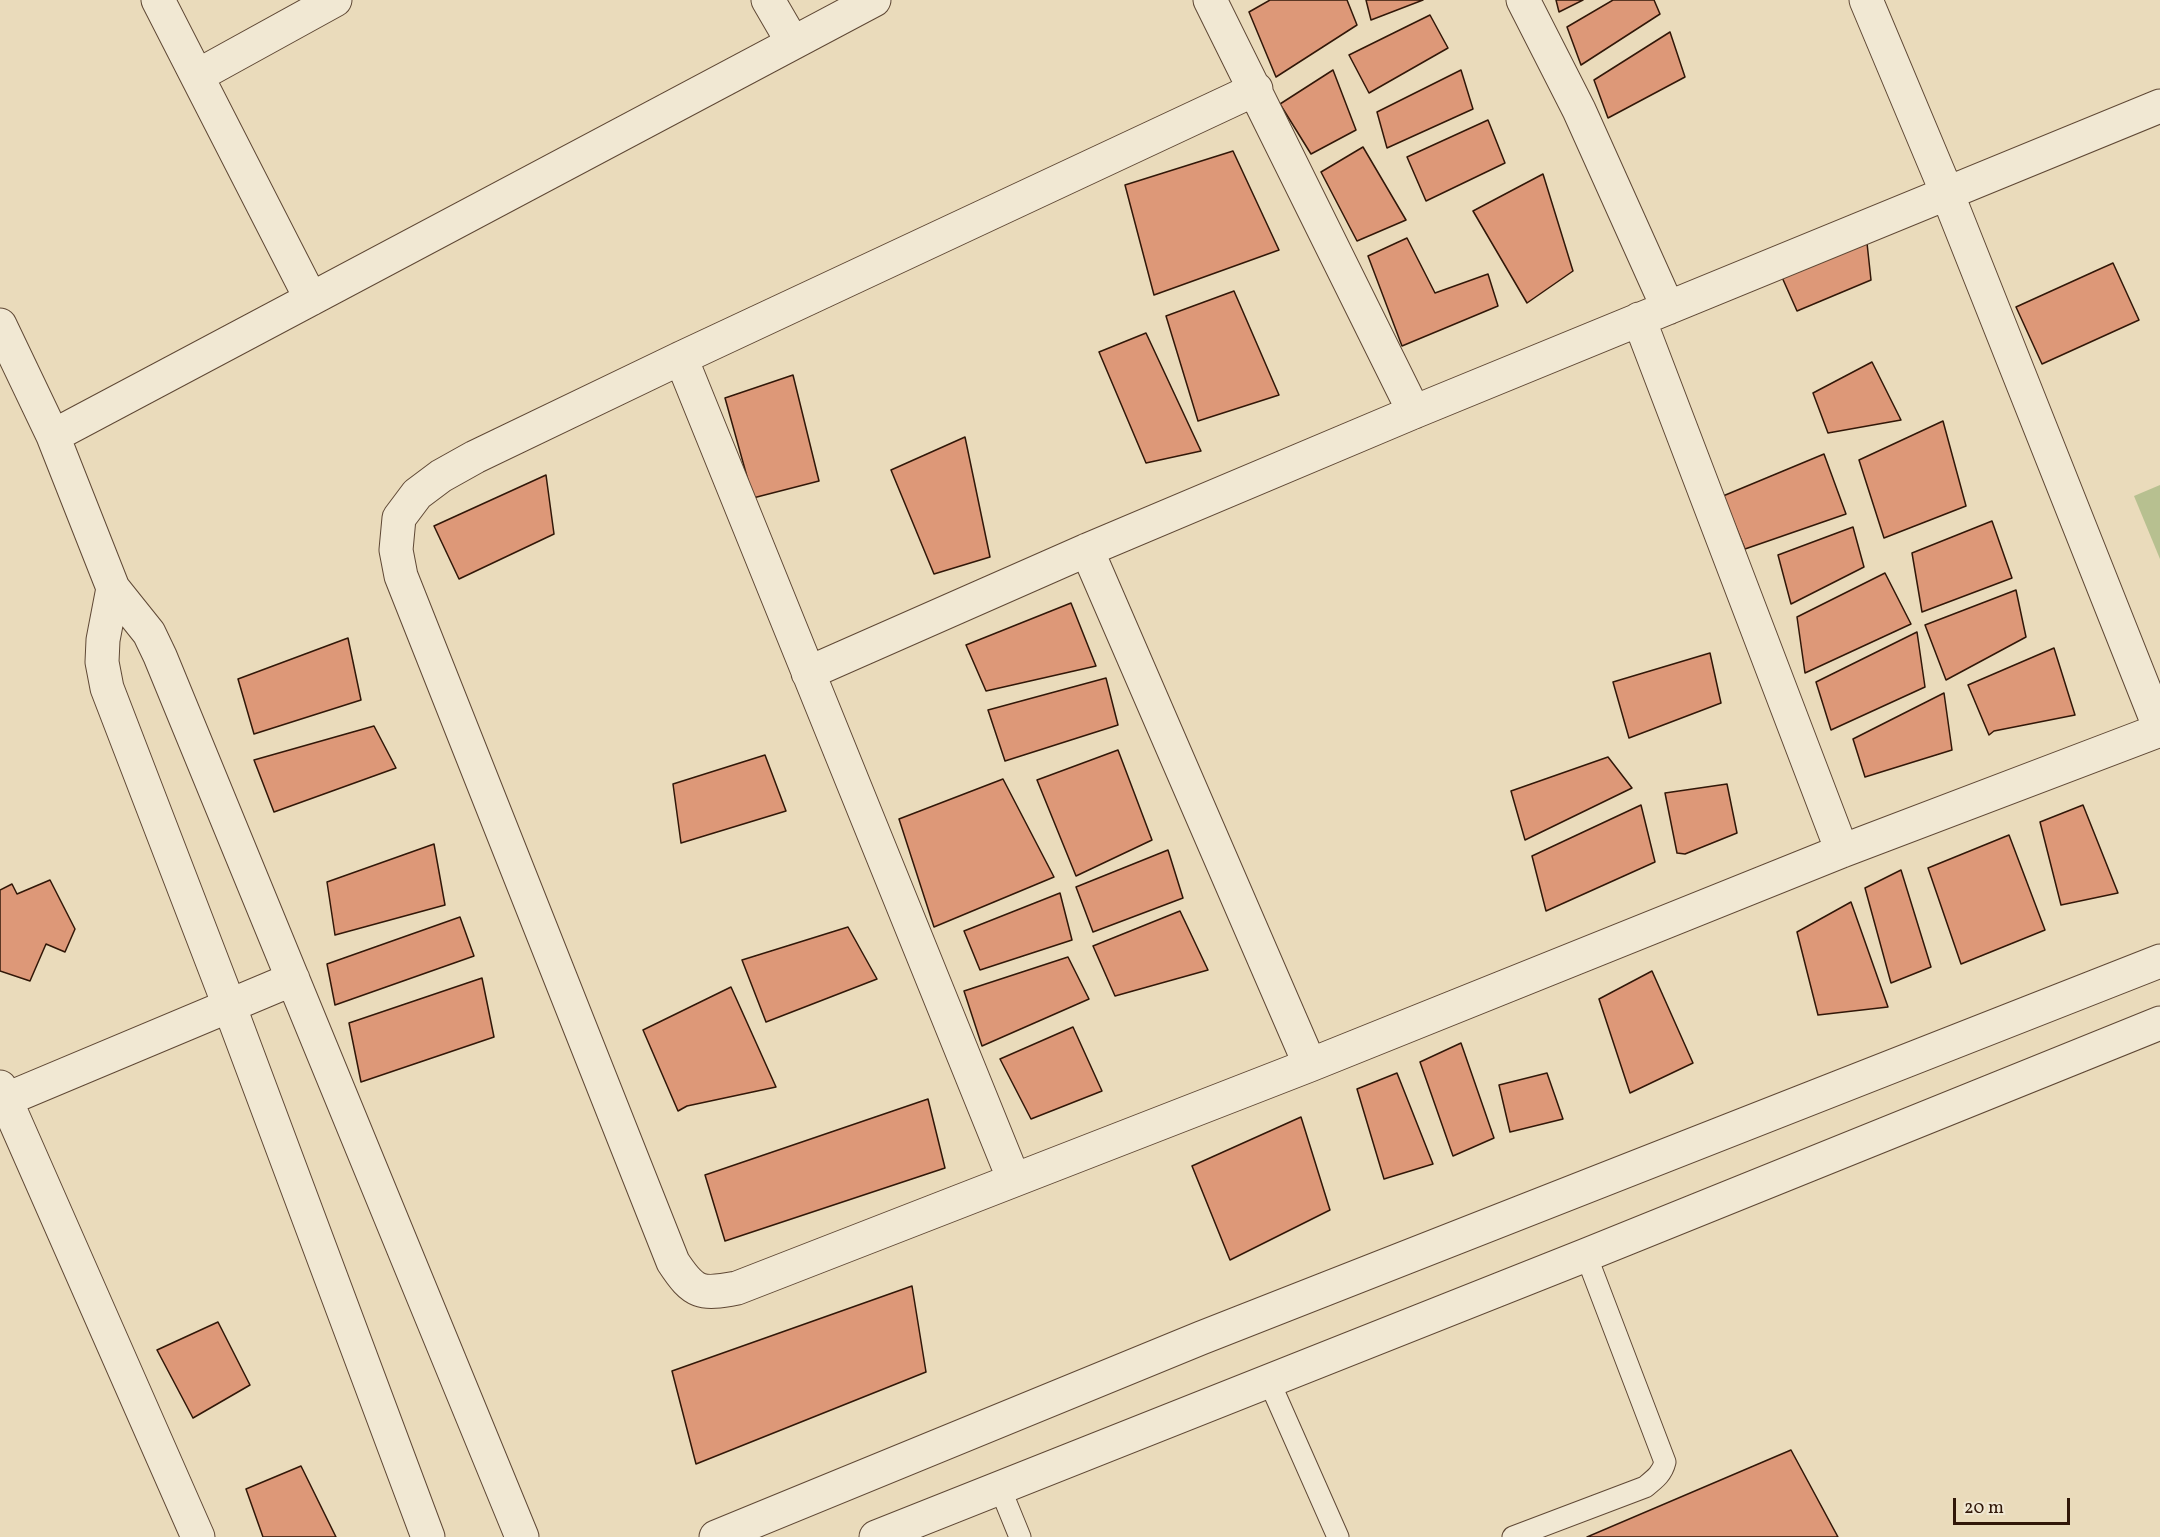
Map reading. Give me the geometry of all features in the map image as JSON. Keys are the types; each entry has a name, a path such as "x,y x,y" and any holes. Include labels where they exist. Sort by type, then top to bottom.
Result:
{"street":[{"path":"158,0 311,299"},
{"path":"197,76 335,0"},
{"path":"768,0 793,43"},
{"path":"53,436 874,0"},
{"path":"1210,0 1414,412"},
{"path":"1523,0 1579,110 1653,313 1842,851"},
{"path":"1256,89 681,358 476,457 441,476 417,494 399,518 396,550 401,576 673,1262 686,1282 697,1290 713,1292 737,1288 1310,1065 1842,851 2160,729 1947,193 1866,0"},
{"path":"808,673 1088,550 1414,412 2160,106"},
{"path":"0,325 53,436 113,588 149,633 160,656 522,1537"},
{"path":"681,358 1014,1180"},
{"path":"1088,550 1310,1065"},
{"path":"113,588 103,640 102,662 107,688 229,1005 428,1537"},
{"path":"716,1537 1202,1338 2160,961"},
{"path":"198,1537 2,1096 293,979"},
{"path":"876,1537 1586,1255 2160,1023"}],"lane":[{"path":"1513,1537 1645,1487 1663,1470 1665,1462 1586,1255"},
{"path":"1269,1381 1338,1537"},
{"path":"1000,1488 1020,1537"}],"green space":[{"path":"2160,485 2160,559 2134,496"}],"building":[{"path":"1270,0 1347,0 1357,25 1276,77 1249,12"},
{"path":"1366,0 1423,0 1371,20"},
{"path":"1556,0 1583,0 1559,12"},
{"path":"1613,0 1654,0 1660,14 1581,65 1567,27"},
{"path":"1430,15 1448,48 1369,93 1349,55"},
{"path":"1670,32 1685,77 1608,118 1594,80"},
{"path":"1333,70 1356,130 1311,154 1280,104"},
{"path":"1461,70 1473,109 1387,148 1377,112"},
{"path":"1488,120 1505,163 1426,201 1407,157"},
{"path":"1363,147 1406,220 1357,241 1321,172"},
{"path":"1233,151 1279,250 1154,295 1125,185"},
{"path":"1543,174 1573,271 1527,303 1473,211"},
{"path":"1407,238 1435,293 1488,274 1498,306 1402,346 1368,256"},
{"path":"1867,243 1871,280 1797,311 1781,275"},
{"path":"2113,263 2139,320 2042,364 2016,307"},
{"path":"1234,291 1279,395 1198,421 1166,316"},
{"path":"1146,333 1201,451 1146,463 1099,352"},
{"path":"1872,362 1901,420 1828,433 1813,393"},
{"path":"793,375 819,481 753,498 725,398"},
{"path":"1943,421 1966,506 1884,538 1859,460"},
{"path":"965,437 990,557 934,574 891,470"},
{"path":"1824,454 1846,514 1745,549 1723,496"},
{"path":"546,475 554,534 459,579 434,526"},
{"path":"1992,521 2012,578 1922,612 1912,553"},
{"path":"1853,527 1864,567 1791,604 1778,555"},
{"path":"1885,573 1911,624 1805,673 1797,617"},
{"path":"2016,590 2026,637 1946,680 1925,625"},
{"path":"1071,603 1096,666 986,691 966,645"},
{"path":"1917,632 1925,687 1831,730 1816,682"},
{"path":"348,638 361,700 254,734 238,679"},
{"path":"2054,648 2075,715 1994,731 1989,735 1968,685"},
{"path":"1710,653 1721,703 1629,738 1613,682"},
{"path":"1106,678 1118,725 1005,761 988,710"},
{"path":"1944,693 1952,750 1865,777 1853,739"},
{"path":"374,726 396,768 274,812 254,760"},
{"path":"1118,750 1152,840 1076,876 1037,780"},
{"path":"765,755 786,811 681,843 673,784"},
{"path":"1608,757 1632,788 1525,840 1511,791"},
{"path":"1003,779 1054,877 934,927 899,819"},
{"path":"1727,784 1737,833 1685,854 1677,853 1665,793"},
{"path":"1641,805 1655,862 1546,911 1532,856"},
{"path":"2083,805 2118,893 2061,905 2040,822"},
{"path":"2009,835 2045,930 1961,964 1928,868"},
{"path":"434,844 445,905 335,935 327,882"},
{"path":"1168,850 1183,898 1093,932 1076,887"},
{"path":"1901,870 1931,967 1891,983 1865,888"},
{"path":"50,880 75,929 65,952 46,944 30,981 0,971 0,890 12,884 17,894"},
{"path":"1060,893 1072,940 980,970 964,931"},
{"path":"1851,902 1888,1007 1818,1015 1797,932"},
{"path":"1180,911 1208,970 1115,996 1093,946"},
{"path":"460,917 474,956 335,1005 327,964"},
{"path":"848,927 877,979 766,1022 742,960"},
{"path":"1068,957 1089,999 982,1046 964,991"},
{"path":"1652,971 1693,1063 1630,1093 1599,999"},
{"path":"482,978 494,1037 361,1082 349,1023"},
{"path":"731,987 776,1087 687,1106 678,1111 643,1030"},
{"path":"1073,1027 1102,1091 1031,1119 1000,1059"},
{"path":"1461,1043 1494,1138 1453,1156 1420,1062"},
{"path":"1397,1073 1433,1164 1384,1179 1357,1089"},
{"path":"1547,1073 1563,1119 1510,1132 1499,1085"},
{"path":"928,1099 945,1168 725,1241 705,1175"},
{"path":"1301,1117 1330,1210 1230,1260 1192,1166"},
{"path":"912,1286 926,1372 696,1464 672,1371"},
{"path":"218,1322 250,1385 193,1418 157,1350"},
{"path":"1791,1450 1838,1537 1587,1537"},
{"path":"301,1466 336,1537 263,1537 246,1489"}]}
